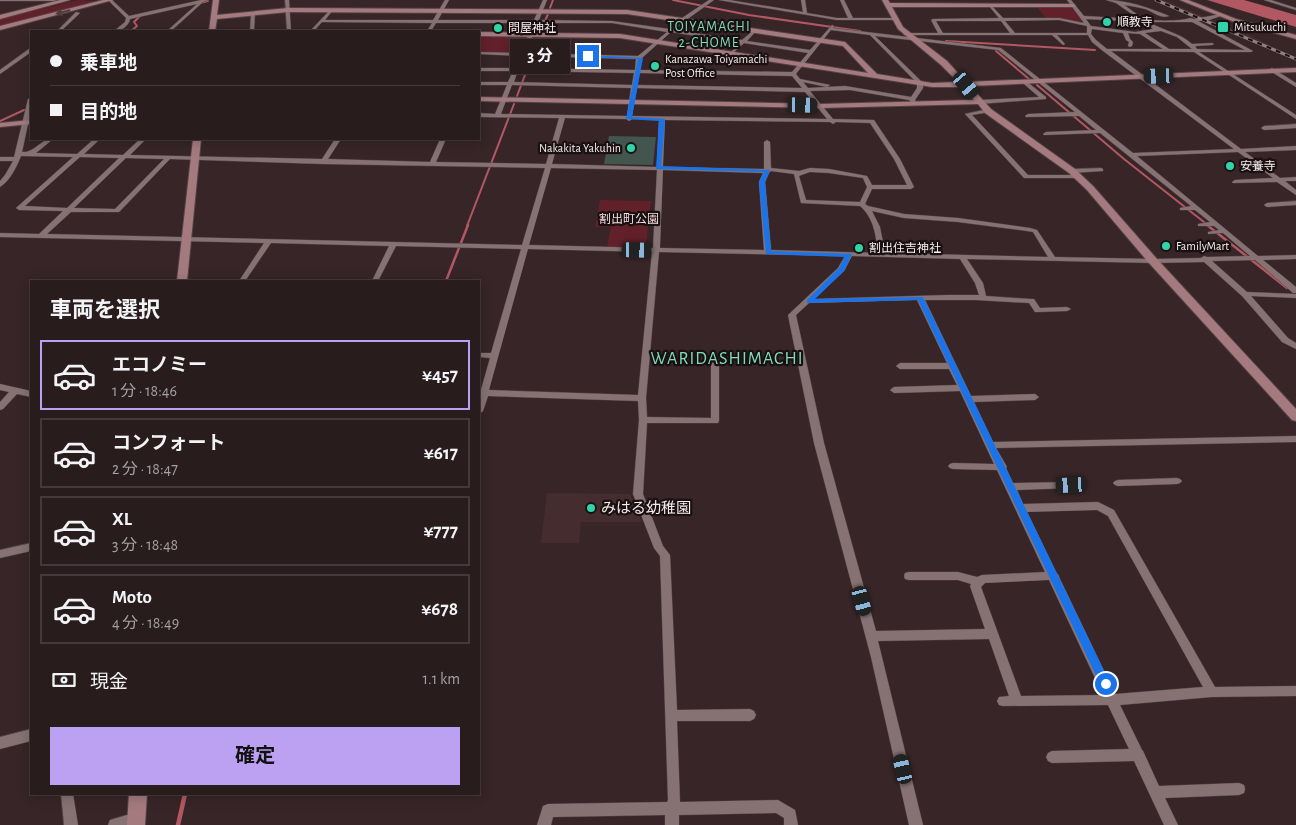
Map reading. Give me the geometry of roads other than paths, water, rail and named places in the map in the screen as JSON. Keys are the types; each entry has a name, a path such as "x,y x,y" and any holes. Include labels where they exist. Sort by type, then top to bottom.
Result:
{"street":[{"path":"0,0 54,0"},
{"path":"0,17 67,0"},
{"path":"0,28 110,0 128,18"},
{"path":"212,30 216,0"},
{"path":"288,0 289,30"},
{"path":"430,30 446,0"},
{"path":"497,116 504,99 514,84 516,70 526,54 531,34 545,0"},
{"path":"629,119 636,71 640,58 684,19 712,0"},
{"path":"722,0 837,19 895,19"},
{"path":"762,7 764,0"},
{"path":"803,0 806,14"},
{"path":"842,0 851,19"},
{"path":"986,0 1013,33"},
{"path":"1069,0 1089,26 1088,34"},
{"path":"1108,0 1149,9 1172,20"},
{"path":"1117,2 1127,0"},
{"path":"1182,0 1219,15 1296,37"},
{"path":"1266,0 1296,10"},
{"path":"128,18 201,2"},
{"path":"171,30 201,2"},
{"path":"1117,2 1155,28 1162,29 1193,45 1212,44"},
{"path":"1074,6 886,3 895,19 910,37 944,64 966,85 988,111 1075,174 1296,417"},
{"path":"213,17 288,10 627,12 845,44 875,76"},
{"path":"313,30 331,10"},
{"path":"60,30 78,13"},
{"path":"252,30 253,13"},
{"path":"1082,17 1172,20 1219,15"},
{"path":"117,30 127,23 128,18"},
{"path":"793,74 837,19"},
{"path":"941,33 933,20 1059,19 1125,32 1142,33 1162,29"},
{"path":"1104,50 1169,52 1251,51 1190,19"},
{"path":"321,21 612,22 811,52"},
{"path":"831,28 872,35 910,37 999,49 1074,114 1130,155 1222,232 1251,259 1295,294"},
{"path":"732,53 755,30"},
{"path":"1125,32 1131,42 1130,46"},
{"path":"910,37 941,33 1088,34 1104,50 1296,193"},
{"path":"1142,33 1169,52"},
{"path":"480,34 600,34 920,83 966,85 1296,70"},
{"path":"1053,34 1063,44"},
{"path":"872,35 920,83"},
{"path":"1193,45 1196,52 1296,117"},
{"path":"0,72 30,51"},
{"path":"480,54 640,58"},
{"path":"480,69 793,74 833,122"},
{"path":"1272,70 1296,85"},
{"path":"798,80 914,102"},
{"path":"480,99 820,106 914,102 980,102 1044,98 1026,82"},
{"path":"480,83 806,90 850,89"},
{"path":"914,102 920,83"},
{"path":"1,183 18,157 28,122 30,107"},
{"path":"988,111 968,114 1026,177 1075,174 1101,170"},
{"path":"1028,116 1074,114"},
{"path":"480,115 629,119 872,121 897,159 911,187 870,187"},
{"path":"480,408 562,117"},
{"path":"662,119 658,168 656,250 642,398 643,420 638,494 659,548 665,555 672,716 674,800 672,825"},
{"path":"0,125 28,122"},
{"path":"1264,128 1296,126"},
{"path":"1046,134 1099,132"},
{"path":"31,154 49,140"},
{"path":"96,140 19,208 117,211 168,158"},
{"path":"41,236 141,140"},
{"path":"182,280 185,240 198,140"},
{"path":"323,162 337,140"},
{"path":"432,164 443,140"},
{"path":"767,142 768,170 762,182 768,253"},
{"path":"1130,155 1240,152 1296,148"},
{"path":"0,159 31,154 323,162 768,170 799,173"},
{"path":"870,187 864,177 836,172 802,170 796,175 803,202 862,204 868,208 904,216 958,220 1028,229 1035,232 1053,259"},
{"path":"1235,182 1296,179"},
{"path":"862,204 870,187"},
{"path":"1172,200 1182,199"},
{"path":"1267,205 1296,203"},
{"path":"868,208 876,224 882,254"},
{"path":"1182,209 1193,208"},
{"path":"1200,225 1212,224"},
{"path":"1210,232 1222,232"},
{"path":"0,235 1153,261 1204,258 1296,258"},
{"path":"243,280 269,242"},
{"path":"375,280 393,244"},
{"path":"849,255 841,269 809,302 792,315 819,443 871,636 916,825"},
{"path":"962,256 979,284 983,297"},
{"path":"1204,258 1245,294 1286,340 1296,347"},
{"path":"1245,294 1295,294"},
{"path":"809,302 950,296 1031,301 1038,310 1067,309"},
{"path":"920,298 992,445 1171,825"},
{"path":"480,356 494,356"},
{"path":"643,420 715,421 715,360"},
{"path":"900,366 953,366"},
{"path":"0,386 30,394"},
{"path":"894,390 964,388"},
{"path":"0,407 15,390"},
{"path":"484,394 642,398"},
{"path":"969,399 1035,397"},
{"path":"992,445 1296,439"},
{"path":"952,466 1002,467"},
{"path":"1118,483 1178,481"},
{"path":"1012,487 1071,485"},
{"path":"1022,508 1098,506 1111,514 1212,692"},
{"path":"0,554 30,548"},
{"path":"909,576 958,576 979,582"},
{"path":"1018,701 987,634 975,586 982,579 1054,576"},
{"path":"871,636 987,634"},
{"path":"1003,701 1113,700 1212,692 1296,691"},
{"path":"672,716 750,715"},
{"path":"0,743 30,735"},
{"path":"1052,757 1138,755"},
{"path":"1156,792 1238,789"},
{"path":"67,795 71,825"},
{"path":"116,825 136,822 138,795"},
{"path":"544,825 548,811 778,806 790,815 791,825"}],"waterway":[{"path":"550,8 553,0"},
{"path":"673,0 749,15 860,31"},
{"path":"200,3 208,1"},
{"path":"541,30 548,14"},
{"path":"132,30 137,26 134,22 140,16"},
{"path":"517,96 539,38"},
{"path":"946,41 1095,50"},
{"path":"996,51 1029,79"},
{"path":"1037,85 1124,159 1209,226"},
{"path":"467,226 514,104"},
{"path":"0,121 24,110"},
{"path":"446,280 468,225"},
{"path":"1207,225 1287,288"},
{"path":"178,825 185,795"}],"railway":[{"path":"1156,0 1296,59"}],"place":[{"name":"順教寺","path":"1107,22"},
{"name":"Mitsukuchi","path":"1223,27"},
{"name":"問屋神社","path":"498,28"},
{"name":"Kanazawa Toiyamachi Post Office","path":"655,66"},
{"name":"Nakakita Yakuhin","path":"631,148"},
{"name":"安養寺","path":"1230,166"},
{"name":"FamilyMart","path":"1166,246"},
{"name":"割出住吉神社","path":"859,248"},
{"name":"みはる幼稚園","path":"591,508"}],"district":[{"name":"TOIYAMACHI 2-CHOME","path":"709,34"},
{"name":"WARIDASHIMACHI","path":"727,358"}],"park label":[{"name":"割出町公園","path":"629,219"}]}
